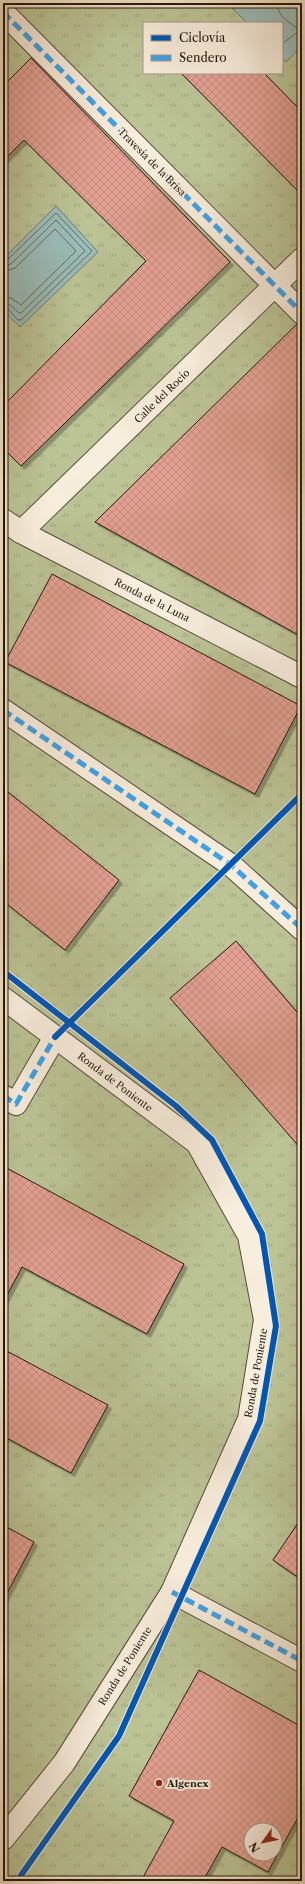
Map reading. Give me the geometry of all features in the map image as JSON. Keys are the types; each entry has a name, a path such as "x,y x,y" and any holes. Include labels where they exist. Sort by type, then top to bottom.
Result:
{"street":[{"path":"3,12 12,3"},
{"name":"Travesía de la Brisa","path":"3,12 302,313"},
{"name":"Calle del Rocío","path":"21,532 302,260"},
{"name":"Ronda de la Luna","path":"3,520 21,532 302,677"},
{"path":"3,710 231,866 302,929"},
{"name":"Ronda de Poniente","path":"3,998 197,1143 249,1236 265,1320 249,1419 172,1592 64,1763 3,1839"},
{"path":"3,1096 16,1104 55,1037"},
{"path":"172,1592 302,1661"}],"green space":[{"path":"3,3 302,3 302,1881 3,1881"}],"water":[{"path":"230,3 290,3 302,15 302,45 286,62 283,59 283,22 246,22 229,5"},
{"path":"56,206 98,252 20,327 3,310 3,259"}],"building":[{"path":"31,58 230,262 21,466 3,448 3,406 146,261 24,140 3,161 3,86"},
{"path":"182,74 265,74 302,112 302,195"},
{"path":"297,324 302,325 302,637 95,522"},
{"path":"52,574 301,706 255,794 5,662"},
{"path":"3,788 119,880 65,950 3,901"},
{"path":"236,941 302,1018 302,1150 170,998"},
{"path":"3,1166 184,1264 147,1334 22,1267 3,1303"},
{"path":"3,1349 108,1405 71,1473 3,1436"},
{"path":"302,1517 302,1580 273,1560"},
{"path":"3,1525 34,1542 3,1601"},
{"path":"199,1670 302,1727 302,1810 283,1845 283,1822 243,1822 243,1858 222,1847 203,1881 141,1881 174,1821 129,1796"},
{"path":"250,1862 273,1862 268,1872"}],"marked path":[{"path":"3,12 302,313"},
{"path":"3,710 231,865 302,929"},
{"path":"3,1096 16,1104 55,1037"},
{"path":"172,1592 302,1661"}],"cycle path":[{"path":"55,1037 302,794"},
{"path":"3,971 176,1106 212,1140 262,1234 276,1326 260,1421 119,1736 17,1881"}],"place":[{"name":"Algenex","path":"159,1783"}]}
